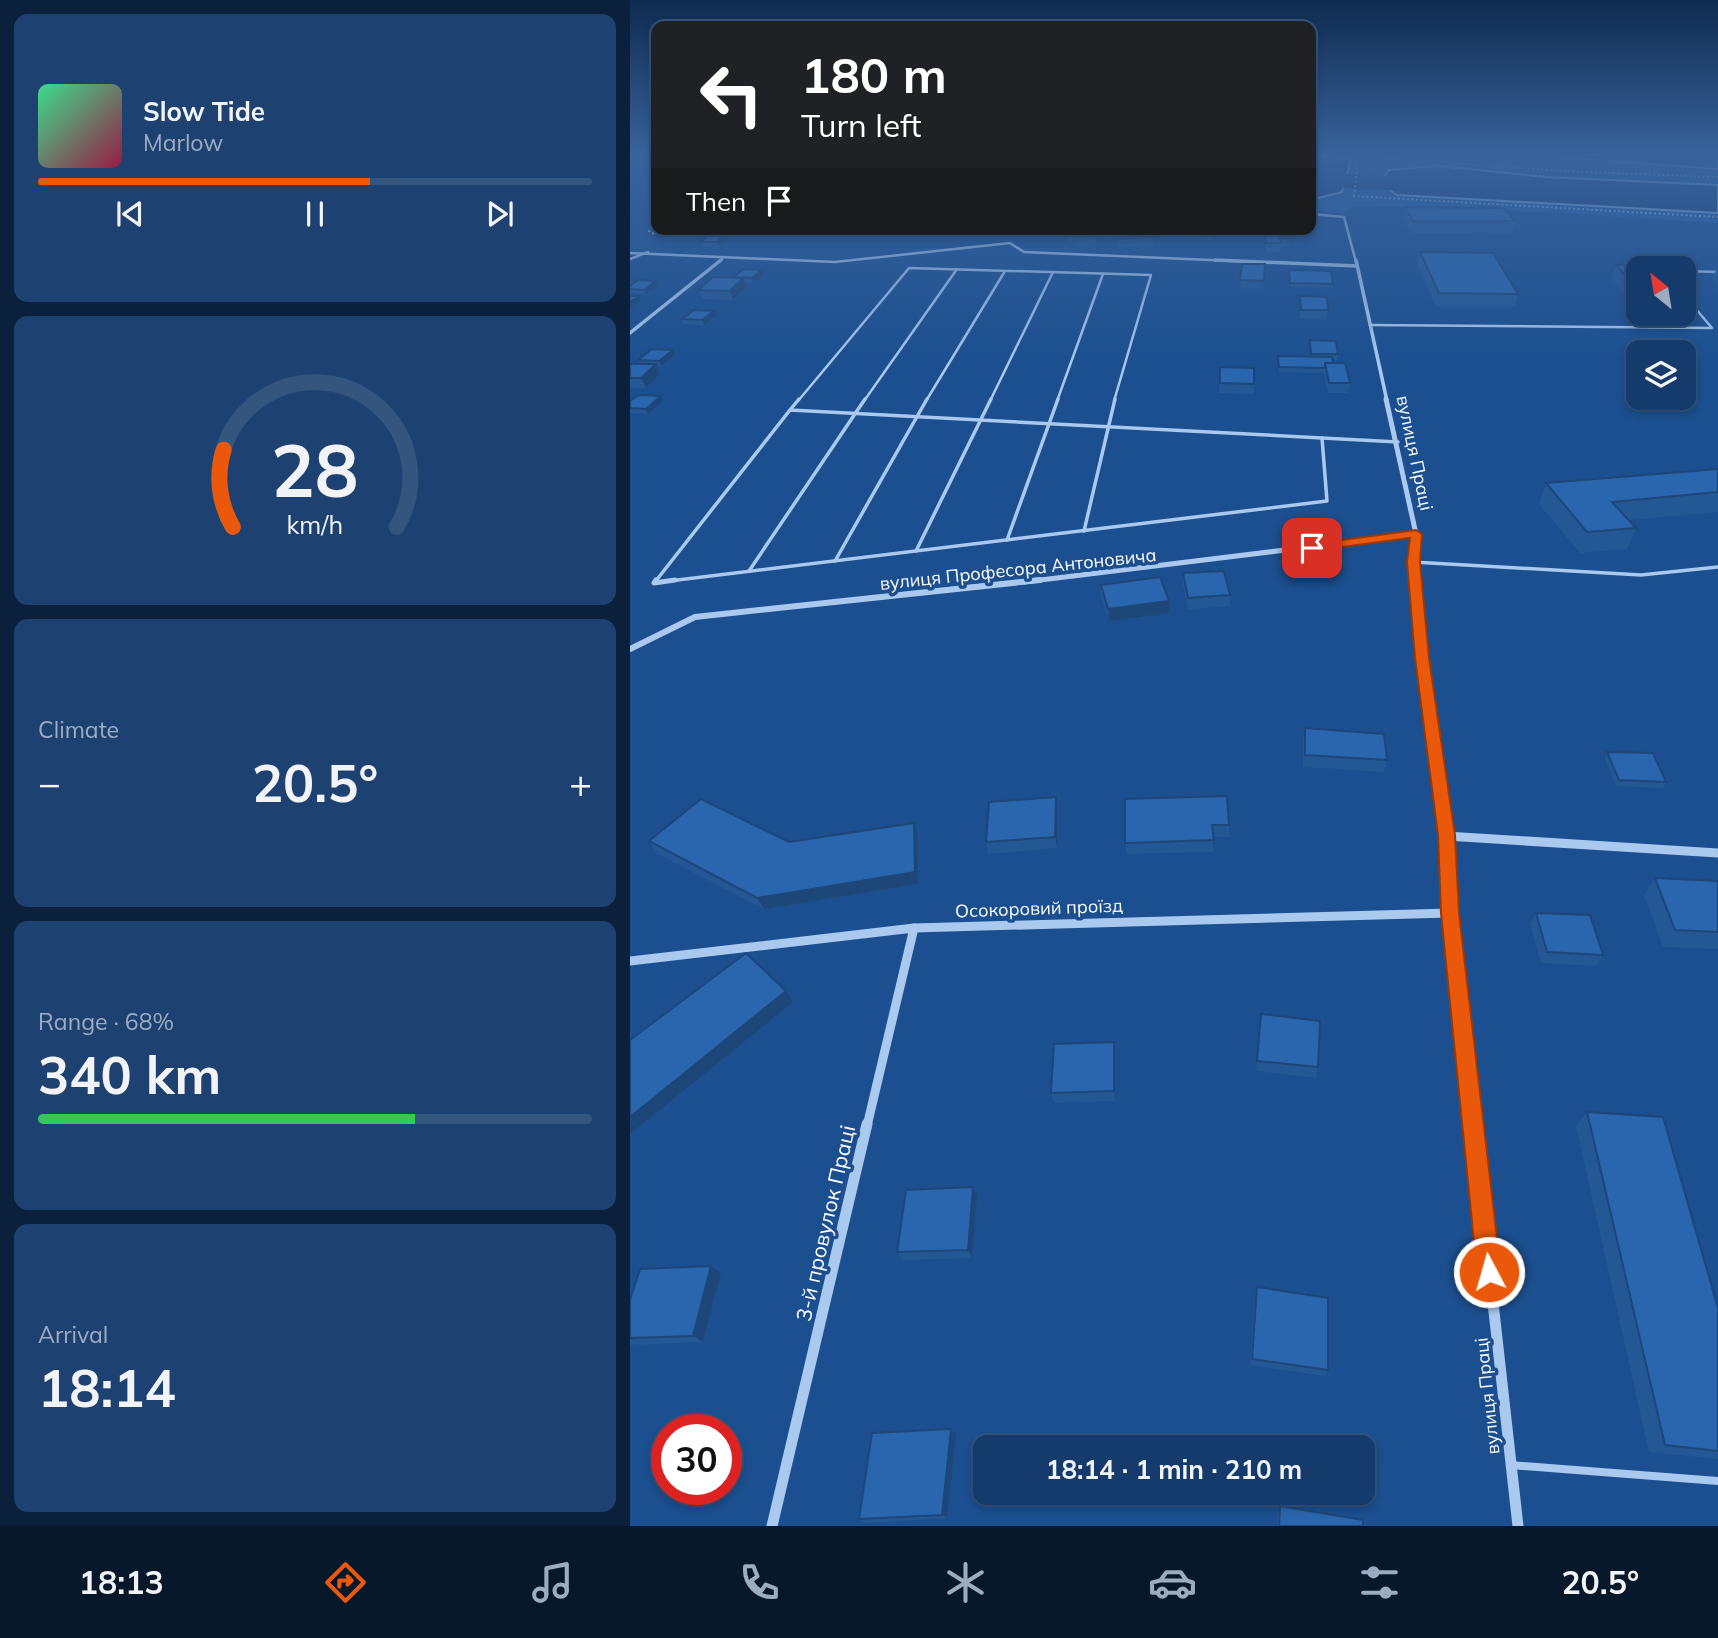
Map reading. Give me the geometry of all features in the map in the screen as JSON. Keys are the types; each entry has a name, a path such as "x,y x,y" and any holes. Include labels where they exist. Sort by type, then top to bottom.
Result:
{"street":[{"name":"вулиця Праці","path":"1346,225 1398,442 1416,534 1413,562 1422,658 1446,835 1450,913 1518,1526"},
{"path":"630,259 648,252"},
{"path":"1024,252 1356,266"},
{"path":"630,333 722,259"},
{"name":"вулиця Професора Антоновича","path":"630,649 695,617 1157,568 1416,534"},
{"path":"1446,835 1718,853"},
{"name":"Осокоровий проїзд","path":"630,961 914,928 1450,913"},
{"name":"3-й провулок Праці","path":"772,1526 914,928"}],"lane":[{"path":"630,253 835,262 1010,243 1024,252"},
{"path":"1084,531 1107,426 1151,275 909,268 790,410 654,583 749,571 1084,531 1327,501 1322,438"},
{"path":"749,571 855,413 957,269"},
{"path":"835,561 917,416 1006,271"},
{"path":"1696,271 1718,272"},
{"path":"916,551 1054,272"},
{"path":"1007,540 1103,274"},
{"path":"1696,309 1718,334"},
{"path":"1370,325 1712,328"},
{"path":"790,410 1398,442"},
{"path":"1413,562 1641,575 1718,567"},
{"path":"1510,1465 1718,1481"}],"building":[{"path":"710,235 726,236 716,242 700,242"},
{"path":"1075,235 1096,235 1096,236 1074,237"},
{"path":"1119,235 1155,235 1154,237 1118,239"},
{"path":"1266,235 1290,235 1290,238 1280,238 1281,243 1266,243"},
{"path":"1420,252 1493,253 1518,294 1439,293"},
{"path":"1242,264 1265,264 1264,281 1240,280"},
{"path":"1616,265 1626,265 1626,277"},
{"path":"744,269 762,270 752,278 733,277"},
{"path":"1289,270 1331,271 1333,284 1290,283"},
{"path":"713,277 743,278 730,291 698,290"},
{"path":"638,280 656,281 644,290 630,289"},
{"path":"1300,296 1327,297 1328,310 1301,310"},
{"path":"694,310 714,311 702,320 682,319"},
{"path":"1310,340 1336,341 1338,354 1311,354"},
{"path":"652,349 673,350 659,361 638,360"},
{"path":"1278,356 1332,357 1333,363 1325,363 1325,368 1279,367"},
{"path":"1325,363 1345,363 1350,383 1329,383"},
{"path":"630,364 656,364 641,378 630,378"},
{"path":"1220,367 1254,368 1254,384 1220,383"},
{"path":"639,395 661,396 646,409 630,408 630,401"},
{"path":"1718,469 1718,492 1612,502 1636,528 1587,532 1546,483"},
{"path":"1224,571 1230,595 1188,598 1183,573"},
{"path":"1160,577 1169,601 1108,609 1101,585"},
{"path":"1305,728 1384,734 1387,760 1305,755"},
{"path":"1607,752 1653,753 1666,782 1619,780"},
{"path":"1227,796 1229,825 1212,825 1214,840 1125,843 1125,799"},
{"path":"1056,797 1055,837 986,842 989,802"},
{"path":"701,799 789,842 914,823 915,872 757,898 649,841"},
{"path":"1655,878 1718,881 1718,932 1675,930"},
{"path":"1536,913 1590,915 1603,955 1547,952"},
{"path":"746,953 786,991 630,1117 630,1040"},
{"path":"1261,1014 1320,1021 1318,1067 1257,1061"},
{"path":"1114,1042 1114,1091 1051,1093 1054,1044"},
{"path":"1587,1112 1663,1117 1718,1308 1718,1451 1665,1445"},
{"path":"973,1187 968,1250 897,1252 906,1190"},
{"path":"711,1266 693,1336 630,1338 630,1300 640,1269"},
{"path":"1257,1287 1328,1298 1328,1370 1252,1359"},
{"path":"951,1429 942,1515 859,1519 872,1433"},
{"path":"1280,1506 1363,1520 1363,1526 1279,1526"}],"route":[{"path":"1312,548 1416,534 1413,562 1422,658 1446,835 1450,913 1489,1272"}]}
